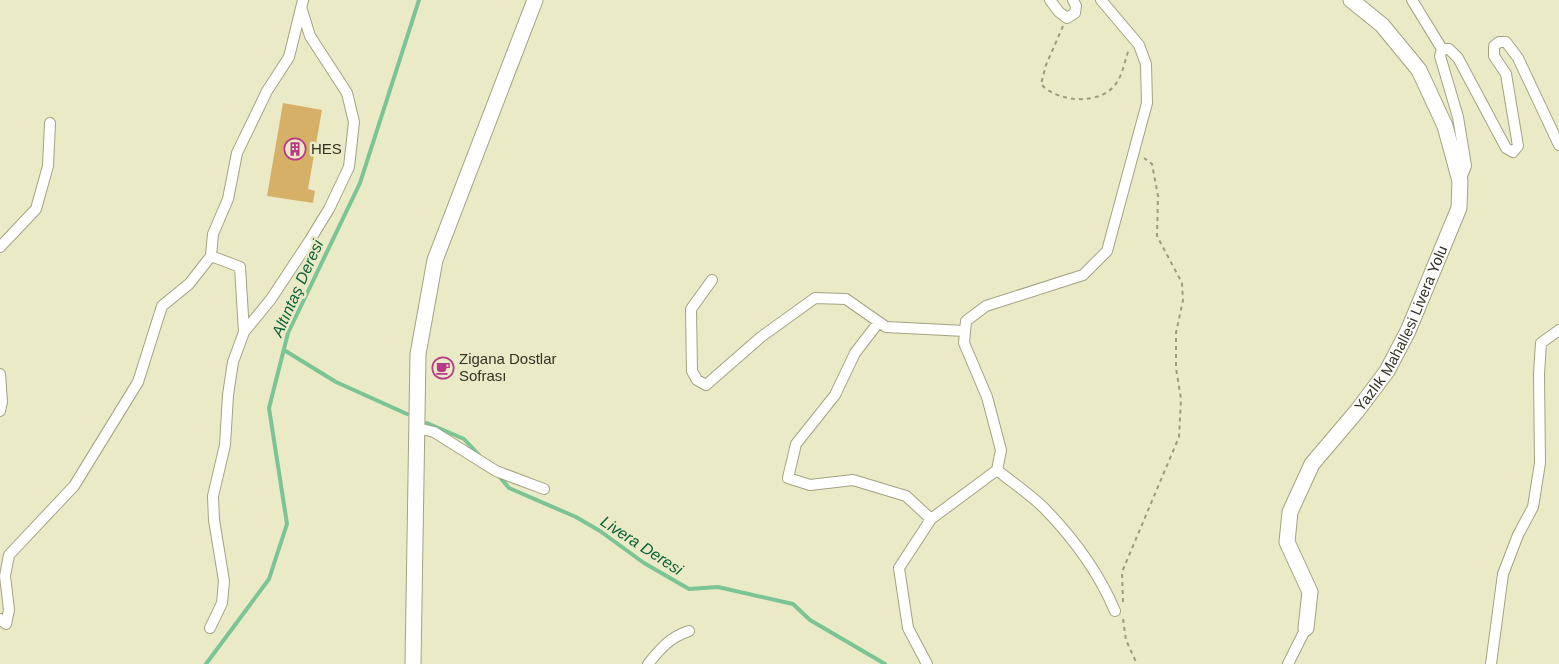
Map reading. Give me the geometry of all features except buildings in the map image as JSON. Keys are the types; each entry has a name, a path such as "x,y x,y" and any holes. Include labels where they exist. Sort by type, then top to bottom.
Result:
{"street":[{"path":"413,664 418,354 435,260 534,0"},
{"path":"1050,0 1059,12 1067,18 1075,13 1076,6 1073,0"},
{"path":"927,664 908,628 899,568 932,519 997,470 1001,450 987,397 964,343 966,321 986,306 1083,275 1107,251 1135,140 1147,103 1146,64 1139,45 1101,0"},
{"name":"Yazlık Mahallesi Livera Yolu","path":"1288,664 1306,628 1310,592 1287,542 1290,512 1312,464 1357,411 1387,371 1408,331 1459,208 1460,181 1445,126 1418,70 1382,25 1351,0"},
{"path":"1412,0 1442,50 1440,56 1458,117 1466,166 1460,181"},
{"path":"0,619 6,624 9,610 5,576 9,555 74,486 138,382 162,306 189,284 210,256 213,234 228,199 237,153 267,91 289,57 302,3"},
{"path":"210,628 222,602 224,581 214,520 213,496 225,445 228,395 233,362 244,332 271,299 310,240 329,209 349,167 354,122 347,93 310,36 302,3"},
{"path":"1442,50 1449,49 1458,58 1506,148 1514,152 1518,146 1506,74 1494,56 1494,46 1499,42 1506,42 1518,58 1559,146"},
{"path":"0,247 36,209 48,166 50,123"},
{"path":"210,256 240,266 244,332"},
{"path":"712,280 691,309 692,371 697,380 706,385 761,337 815,298 846,299 886,327 965,331"},
{"path":"878,323 855,353 835,395 796,444 788,478 810,485 852,480 906,496 932,519"},
{"path":"1491,664 1503,574 1518,535 1533,507 1540,463 1539,374 1541,343 1559,330"},
{"path":"0,374 0,412"},
{"path":"417,428 434,432 496,471 544,489"},
{"path":"997,470 1045,509 1089,561 1120,611"},
{"path":"648,664 661,647 673,637 689,631"}],"path":[{"path":"1064,24 1046,65 1041,84 1046,90 1061,98 1094,98 1109,91 1117,82 1131,44"},
{"path":"1135,140 1142,156 1152,164 1158,196 1157,236 1182,284 1184,300 1176,342 1176,368 1181,399 1179,437 1122,572 1120,611 1126,640 1137,664"}],"waterway":[{"name":"Altıntaş Deresi","path":"206,664 269,579 287,524 269,408 288,333 360,183 419,0"},
{"name":"Livera Deresi","path":"284,350 336,382 407,414"},
{"name":"Livera Deresi","path":"427,423 464,439 479,455"},
{"name":"Livera Deresi","path":"498,475 509,488 576,517 600,531 644,563 689,589 718,587 793,604 810,620 885,664"}],"place":[{"name":"HES","path":"295,149"},
{"name":"Zigana Dostlar Sofrası","path":"443,368"}]}
